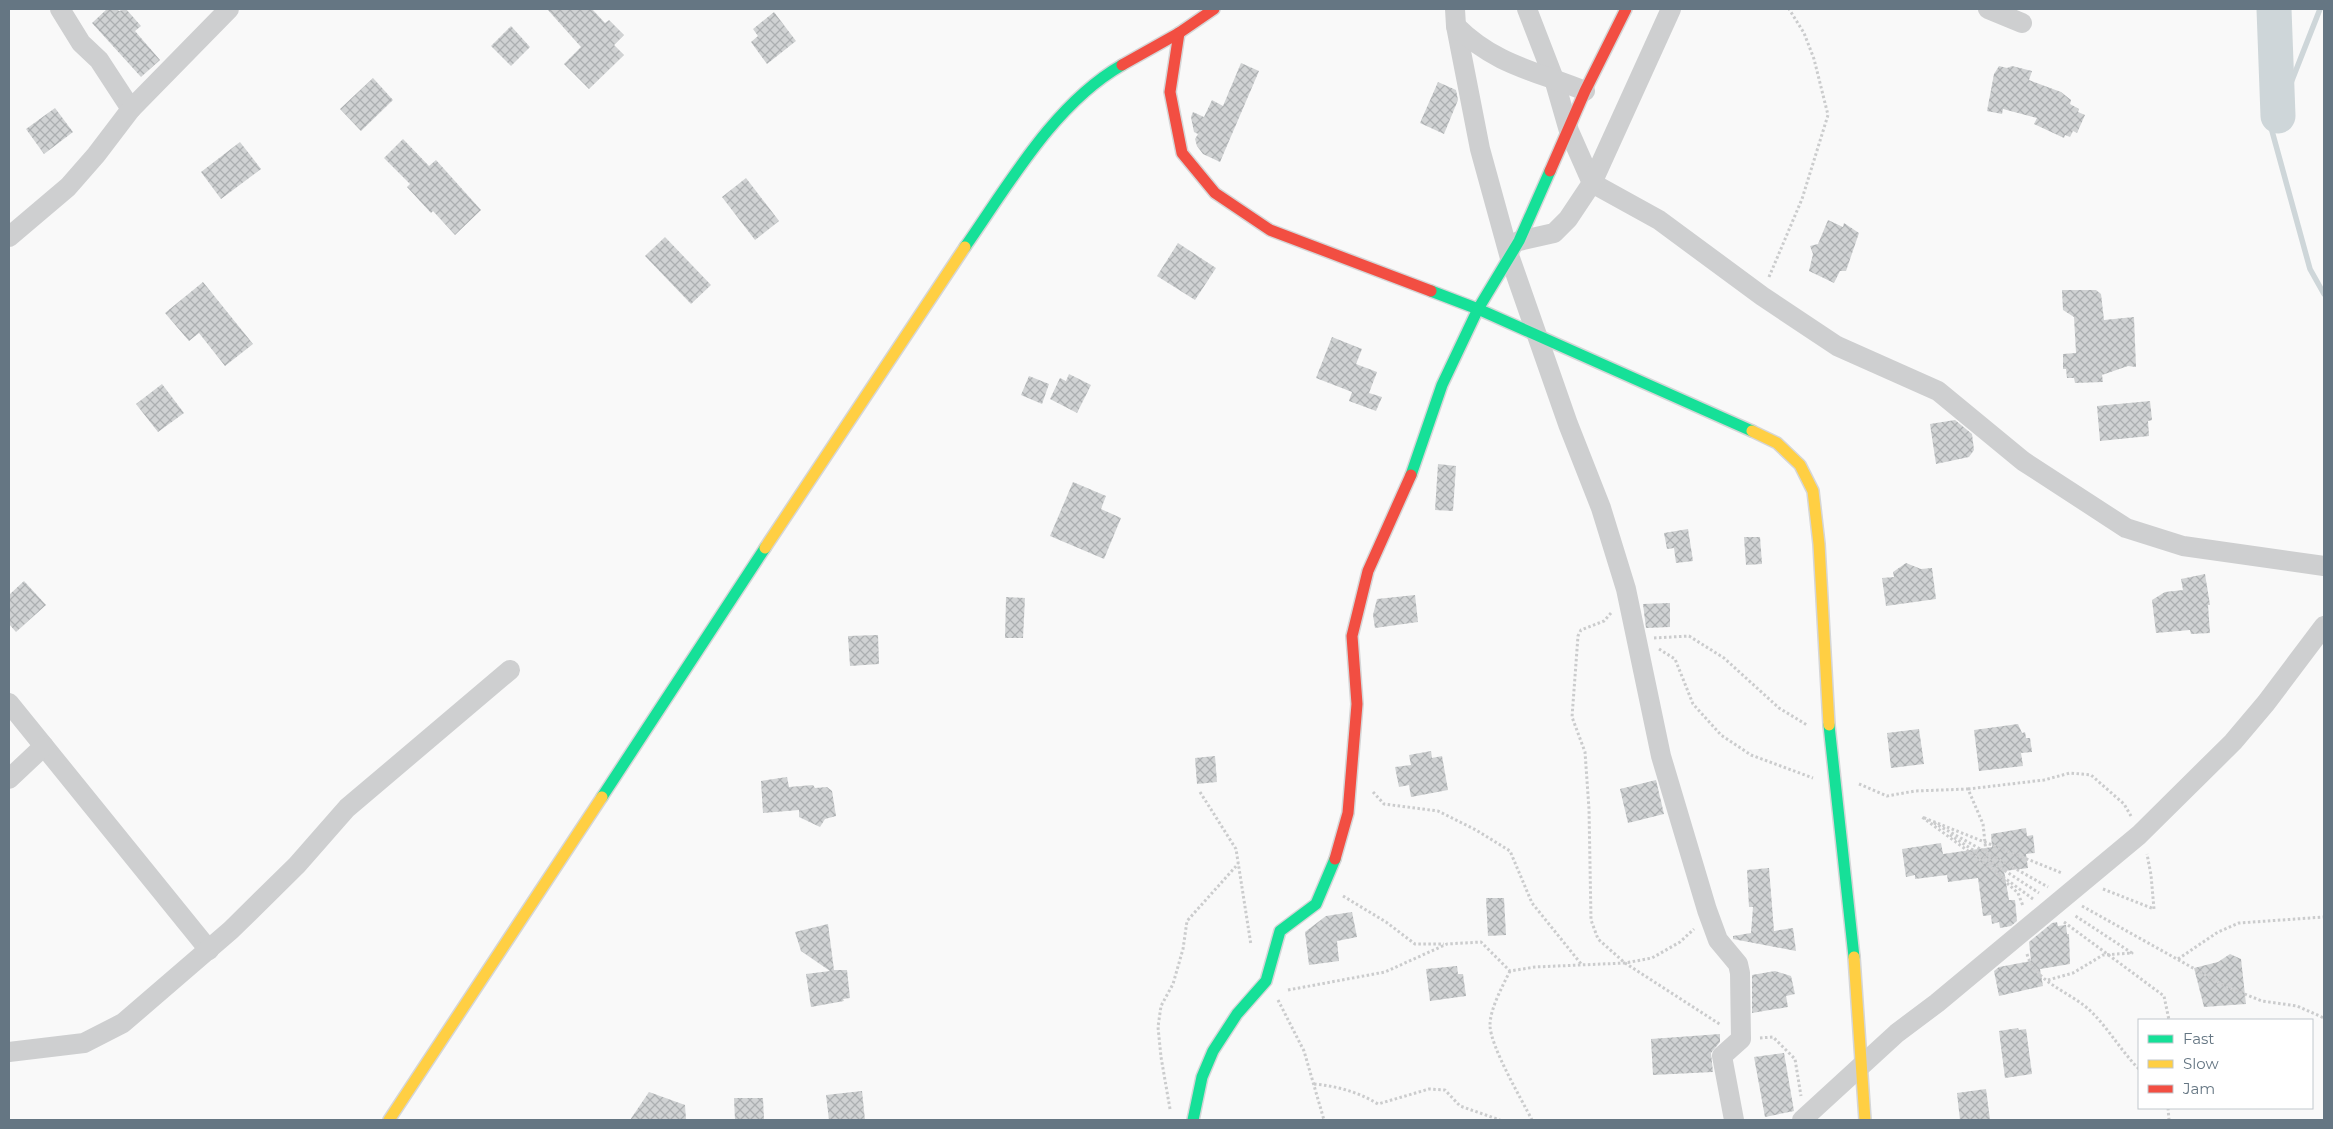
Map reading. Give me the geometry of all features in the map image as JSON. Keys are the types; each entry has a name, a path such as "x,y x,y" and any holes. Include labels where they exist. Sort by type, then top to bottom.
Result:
{"street":[{"path":"60,9 81,43 99,60 131,109"},
{"path":"9,237 68,187 96,155 131,109 229,9"},
{"path":"389,1120 943,278 1043,135 1098,78 1179,33 1214,9"},
{"path":"1527,9 1554,79 1569,131 1592,183 1659,220 1762,296 1837,346 1938,391 2023,460 2126,528 2183,546 2324,566"},
{"path":"1193,1120 1202,1077 1213,1051 1237,1014 1266,981 1280,932 1316,904 1339,850 1348,814 1357,704 1352,636 1368,571 1414,468 1442,385 1478,309 1514,250 1585,92 1626,9"},
{"path":"1514,250 1554,233 1568,219 1592,183 1672,9"},
{"path":"1988,9 2022,23"},
{"path":"1456,17 1478,45 1500,60 1585,92"},
{"path":"1456,17 1480,149 1514,250 1538,337 1601,508 1626,590 1661,756 1707,910 1718,940 1738,964 1740,973 1741,1039 1722,1056 1734,1120"},
{"path":"1179,33 1170,92 1182,153 1216,193 1270,230 1478,309 1538,337 1683,399 1777,444 1800,465 1813,492 1819,544 1830,736 1851,922 1865,1120"},
{"path":"1802,1120 1897,1033 2022,934 2139,835 2233,742 2266,703 2324,626"},
{"path":"9,1052 84,1043 123,1023 209,950 298,865 347,808 510,670"},
{"path":"9,703 209,950"},
{"path":"9,780 44,746"}],"path":[{"path":"1762,296 1802,199 1828,115 1814,59 1804,33 1789,9"},
{"path":"1625,963 1598,939 1591,920 1590,808 1586,752 1572,717 1578,636 1585,627 1608,618 1626,590"},
{"path":"1650,638 1689,636 1724,658 1779,708 1830,736"},
{"path":"1655,646 1676,659 1692,704 1722,735 1751,754 1813,778 1861,785 1887,796 1916,791 1968,789 2044,780 2070,773 2090,775 2124,804 2133,818 2139,835"},
{"path":"1352,770 1384,804 1438,812 1476,830 1510,851 1532,903 1583,965"},
{"path":"1968,789 1983,824 1986,852 1994,870 2001,880 2018,893 2028,916 2018,930 2022,934 2031,967 2048,980 2054,988 2084,1005 2100,1020 2138,1068"},
{"path":"1200,792 1227,831 1236,849 1253,950"},
{"path":"1922,817 2050,888"},
{"path":"1172,1113 1167,1100 1161,1057 1159,1014 1173,984 1184,949 1187,921 1239,864"},
{"path":"1325,884 1386,922 1415,944 1481,942 1510,971"},
{"path":"2076,902 2252,999 2273,1004 2292,1004 2324,1018"},
{"path":"1510,971 1535,967 1625,963 1652,958 1680,942 1697,926 1707,910"},
{"path":"2178,959 2218,932 2239,923 2324,917"},
{"path":"1273,992 1385,972 1448,944"},
{"path":"1510,971 1500,990 1490,1025 1494,1042 1532,1120"},
{"path":"1266,981 1304,1051 1324,1120"},
{"path":"1314,1084 1334,1086 1378,1104 1429,1089 1445,1090 1460,1106 1500,1120"}],"building":[{"path":"107,9 117,9 119,11 126,9 141,26 135,31 160,60 141,77 92,23"},
{"path":"547,9 592,9 605,23 609,20 624,35 614,45 624,55 589,89 564,64 581,47"},
{"path":"774,12 796,41 767,64 751,42 758,36 753,29"},
{"path":"511,26 530,47 511,66 491,46"},
{"path":"1241,63 1259,71 1220,162 1203,154 1197,146 1195,139 1198,134 1194,132 1191,117 1193,112 1204,117 1212,100 1223,106"},
{"path":"1999,66 2007,68 2012,66 2032,71 2029,80 2061,92 2071,100 2070,104 2079,109 2078,112 2085,115 2077,133 2073,131 2070,137 2065,135 2064,138 2034,124 2037,118 2003,109 2002,114 1987,111 1994,74"},
{"path":"373,78 393,100 361,131 340,109"},
{"path":"1438,82 1456,90 1458,100 1444,134 1420,123"},
{"path":"55,108 73,132 44,154 26,129"},
{"path":"403,139 429,166 436,160 481,210 455,235 407,187 410,184 384,158"},
{"path":"240,142 261,169 221,199 201,172"},
{"path":"746,178 779,221 755,240 722,197"},
{"path":"1828,220 1843,227 1844,223 1859,233 1846,271 1840,271 1834,283 1809,271 1813,254 1810,246 1818,244"},
{"path":"665,237 711,285 691,304 645,256"},
{"path":"1178,243 1216,268 1195,300 1157,276"},
{"path":"203,282 253,344 225,366 199,333 189,341 165,313"},
{"path":"2062,290 2096,290 2101,294 2104,320 2134,317 2136,367 2128,366 2102,375 2103,382 2075,383 2074,378 2067,378 2066,369 2063,369 2063,354 2076,353 2074,317 2063,310"},
{"path":"1332,337 1362,349 1356,364 1377,372 1369,393 1382,397 1376,411 1349,401 1352,392 1316,378"},
{"path":"1069,374 1091,385 1077,413 1050,399 1060,378 1066,381"},
{"path":"1029,376 1049,384 1042,404 1021,395"},
{"path":"162,384 184,413 158,432 136,404"},
{"path":"2150,401 2152,420 2148,421 2149,436 2100,441 2097,406"},
{"path":"1955,420 1972,434 1974,450 1969,457 1936,464 1930,424"},
{"path":"1438,464 1456,466 1453,511 1435,510"},
{"path":"1073,482 1106,496 1101,509 1121,518 1104,559 1050,536"},
{"path":"1688,529 1693,561 1676,563 1674,548 1667,549 1664,533"},
{"path":"1744,537 1760,537 1762,564 1746,565"},
{"path":"1906,563 1921,569 1932,568 1936,599 1886,606 1882,578 1894,577 1893,572"},
{"path":"2205,574 2210,605 2208,605 2210,633 2191,634 2190,630 2156,633 2152,600 2165,592 2183,590 2181,579"},
{"path":"24,581 46,605 16,632 9,624 9,595"},
{"path":"1415,595 1418,622 1375,628 1373,615 1377,599"},
{"path":"1006,597 1025,598 1023,638 1005,638"},
{"path":"1670,603 1670,627 1646,628 1643,604"},
{"path":"878,635 879,664 850,666 848,636"},
{"path":"2018,724 2022,733 2025,732 2026,738 2030,738 2032,752 2021,753 2023,766 1979,771 1974,730"},
{"path":"1919,729 1924,764 1891,768 1887,733"},
{"path":"1431,751 1432,758 1442,756 1448,790 1411,797 1409,785 1399,787 1395,767 1411,765 1409,755"},
{"path":"1215,756 1217,782 1197,784 1195,758"},
{"path":"787,777 789,787 813,785 815,788 827,787 832,791 836,816 825,819 820,827 799,817 799,810 763,813 761,781"},
{"path":"1656,780 1664,814 1628,823 1620,789"},
{"path":"2026,828 2027,836 2033,835 2035,853 2026,854 2028,868 2004,871 2009,900 2015,900 2017,921 2011,926 2000,928 1999,922 1992,924 1991,915 1983,916 1978,878 1948,882 1947,875 1915,879 1915,875 1906,877 1902,849 1941,843 1943,854 1992,847 1991,834"},
{"path":"1769,868 1774,931 1793,928 1796,951 1733,939 1733,936 1751,933 1753,907 1749,907 1747,870"},
{"path":"1486,898 1504,898 1506,935 1488,936"},
{"path":"1352,912 1357,937 1337,941 1339,961 1309,965 1305,932 1326,916"},
{"path":"2057,922 2058,926 2066,925 2067,934 2069,934 2070,964 2040,969 2043,986 1999,996 1994,971 1999,967 2031,961 2029,942 2052,923"},
{"path":"828,924 834,970 847,970 850,998 843,999 844,1001 811,1007 806,974 830,971 801,951 795,932"},
{"path":"2230,954 2241,959 2246,1004 2204,1007 2194,968 2218,962"},
{"path":"1457,966 1458,974 1463,974 1466,996 1430,1001 1426,969"},
{"path":"1775,971 1791,976 1795,994 1786,996 1788,1007 1752,1013 1752,975"},
{"path":"2018,1028 2019,1030 2026,1029 2032,1074 2005,1078 1999,1031"},
{"path":"1720,1034 1720,1042 1711,1053 1713,1072 1653,1075 1651,1039"},
{"path":"1784,1053 1794,1111 1765,1117 1754,1057"},
{"path":"1986,1089 1990,1120 1960,1120 1957,1093"},
{"path":"862,1091 865,1120 829,1120 826,1095"},
{"path":"649,1092 685,1105 686,1120 630,1120"},
{"path":"734,1098 763,1098 764,1120 735,1120"}],"waterway":[{"path":"2274,9 2278,116"},
{"path":"2320,9 2272,131 2310,269 2324,294"}],"traffic: fast":[{"path":"965,247 1016,172 1054,123 1098,81 1122,65"},
{"path":"1411,475 1442,385 1478,309 1519,241 1550,171"},
{"path":"1431,291 1478,309 1752,431"},
{"path":"602,797 765,548"},
{"path":"1829,725 1854,957"},
{"path":"1193,1120 1202,1077 1213,1051 1237,1014 1266,981 1280,931 1316,904 1335,859"}],"traffic: slow":[{"path":"765,548 965,247"},
{"path":"1752,431 1777,443 1800,465 1813,491 1819,544 1829,725"},
{"path":"389,1120 602,797"},
{"path":"1854,957 1865,1120"}],"traffic: jam":[{"path":"1122,65 1179,33 1214,9"},
{"path":"1550,171 1585,91 1626,9"},
{"path":"1179,33 1170,92 1182,153 1215,193 1270,230 1431,291"},
{"path":"1335,859 1348,813 1357,704 1352,636 1368,571 1411,475"}]}
